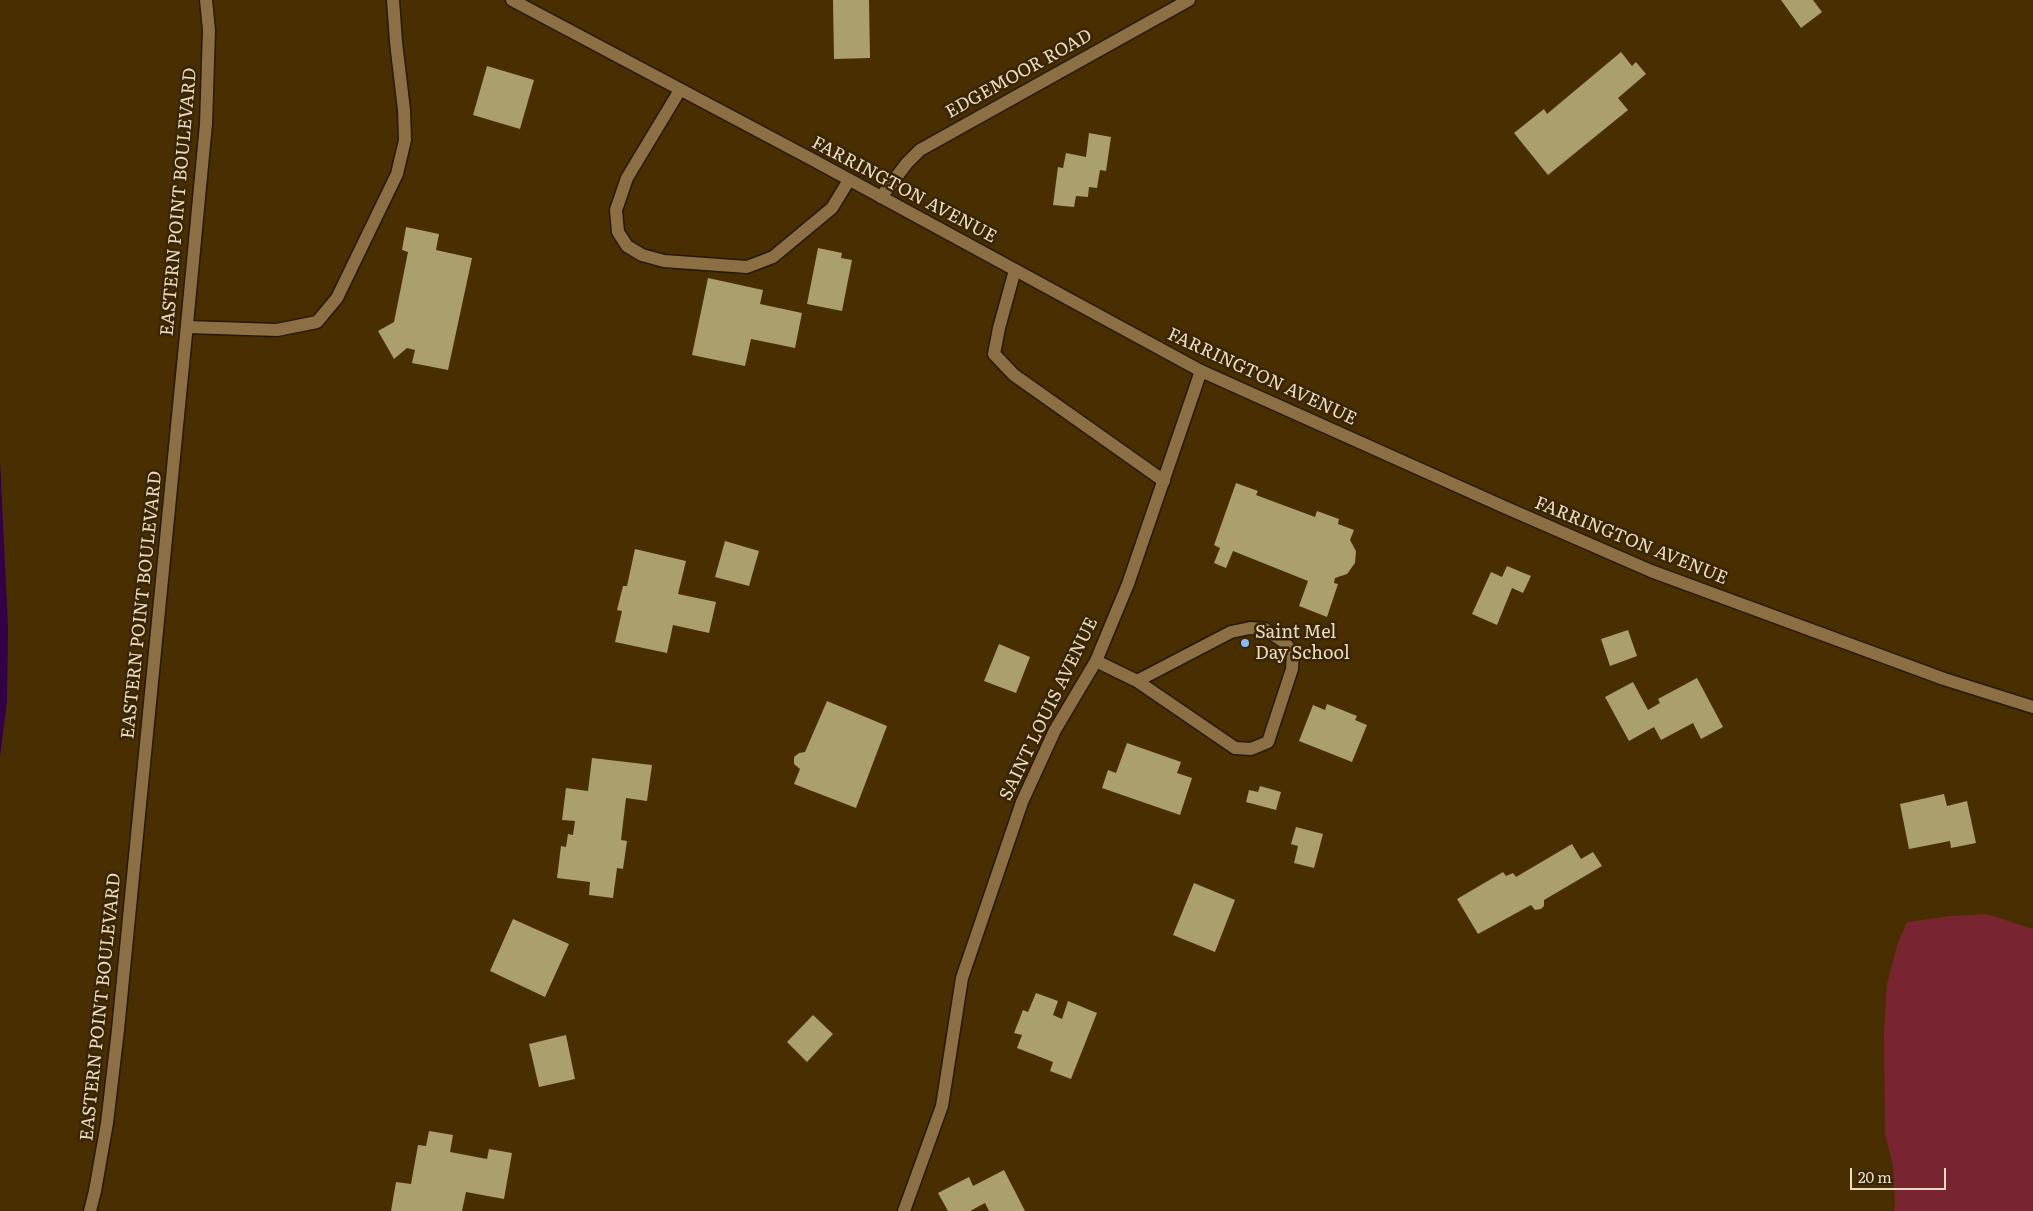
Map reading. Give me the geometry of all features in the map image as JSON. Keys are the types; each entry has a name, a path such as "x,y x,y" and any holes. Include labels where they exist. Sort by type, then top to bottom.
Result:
{"street":[{"name":"EASTERN POINT BOULEVARD","path":"90,1211 96,1191 107,1123 117,1040 187,327 206,124 209,30 206,0"},
{"path":"187,327 277,330 317,322 337,298 397,174 405,140 404,110 393,0"},
{"name":"FARRINGTON AVENUE","path":"512,0 1201,371 1651,571 1944,678 2033,707"},
{"name":"EDGEMOOR ROAD","path":"881,197 907,163 920,150 1188,0"},
{"path":"680,90 627,178 616,210 618,232 627,246 642,255 664,261 747,266 773,257 832,208 848,180"},
{"path":"1015,270 994,354 1014,375 1164,481"},
{"name":"SAINT LOUIS AVENUE","path":"904,1211 942,1106 962,978 1022,802 1055,730 1096,661 1128,584 1201,371"},
{"path":"1096,661 1138,681 1235,748 1251,749 1268,742 1292,669 1293,652 1284,642 1266,629 1250,628 1231,632 1138,681"}],"shaded area":[{"path":"0,460 8,627 7,702 0,757"},
{"path":"1987,914 2033,929 2033,1211 1894,1211 1893,1165 1885,1134 1884,1030 1887,984 1898,943 1907,922 1950,916"}],"building":[{"path":"833,0 869,0 870,58 834,59"},
{"path":"1781,0 1813,0 1822,12 1801,28"},
{"path":"1621,52 1632,66 1636,62 1646,74 1618,98 1628,110 1548,175 1514,133 1544,109 1547,114"},
{"path":"487,66 534,80 520,129 473,115"},
{"path":"1089,133 1111,137 1106,171 1100,170 1097,188 1089,187 1088,197 1076,196 1074,207 1053,205 1058,167 1063,168 1066,153 1086,157"},
{"path":"406,227 439,234 436,250 472,258 448,370 412,363 415,350 407,348 394,359 378,331 394,322 408,252 402,250"},
{"path":"818,248 842,253 841,258 852,260 842,311 807,304"},
{"path":"708,278 763,290 760,304 802,313 795,348 751,339 745,366 692,355"},
{"path":"1236,483 1258,491 1256,495 1315,517 1317,511 1339,519 1338,524 1354,530 1350,540 1356,551 1355,563 1347,574 1335,578 1334,583 1338,584 1327,617 1299,606 1308,581 1233,551 1226,568 1214,563 1220,548 1214,545"},
{"path":"725,541 759,551 749,586 715,577"},
{"path":"635,549 686,561 678,594 716,602 709,633 673,625 667,653 615,642 622,611 617,610 623,586 627,586"},
{"path":"1507,566 1531,576 1523,593 1512,588 1497,625 1472,614 1491,572 1502,577"},
{"path":"1628,630 1637,656 1610,666 1601,639"},
{"path":"999,644 1030,657 1016,693 984,681"},
{"path":"1697,678 1723,727 1701,739 1693,723 1661,740 1654,727 1629,741 1605,697 1633,682 1648,710 1660,703 1658,699"},
{"path":"827,701 887,726 856,808 794,784 800,769 794,764 794,757 799,753 805,752"},
{"path":"1327,704 1357,716 1355,720 1367,725 1352,762 1299,741 1313,705 1325,710"},
{"path":"1127,743 1181,762 1177,773 1192,778 1180,815 1102,788 1108,770 1116,773"},
{"path":"592,758 652,765 647,801 626,798 621,840 627,841 623,869 617,868 613,898 589,895 590,882 557,878 561,846 566,847 568,834 573,835 575,821 562,820 566,788 588,791"},
{"path":"1260,786 1281,792 1276,810 1246,802 1249,790 1258,792"},
{"path":"1944,794 1947,806 1967,801 1976,843 1951,848 1950,841 1909,849 1900,804"},
{"path":"1296,827 1323,834 1314,868 1294,863 1298,846 1291,844"},
{"path":"1572,844 1581,859 1593,852 1602,866 1544,900 1544,906 1541,909 1535,910 1531,905 1478,934 1457,899 1503,872 1506,876 1513,873 1516,877"},
{"path":"1194,883 1235,900 1215,952 1173,935"},
{"path":"513,919 569,944 545,997 490,971"},
{"path":"1036,993 1058,1001 1053,1015 1062,1019 1068,1001 1097,1013 1071,1079 1050,1071 1053,1062 1017,1048 1022,1035 1014,1033 1023,1010 1028,1012"},
{"path":"813,1015 833,1034 807,1062 787,1042"},
{"path":"566,1035 575,1079 539,1087 529,1044"},
{"path":"429,1131 453,1135 450,1152 487,1159 489,1149 512,1153 504,1199 466,1192 462,1211 391,1211 396,1182 411,1184 418,1145 426,1146"},
{"path":"1004,1170 1025,1211 989,1211 985,1203 970,1211 948,1211 938,1193 969,1177 973,1186"}],"place":[{"name":"Saint Mel Day School","path":"1245,643"}]}
